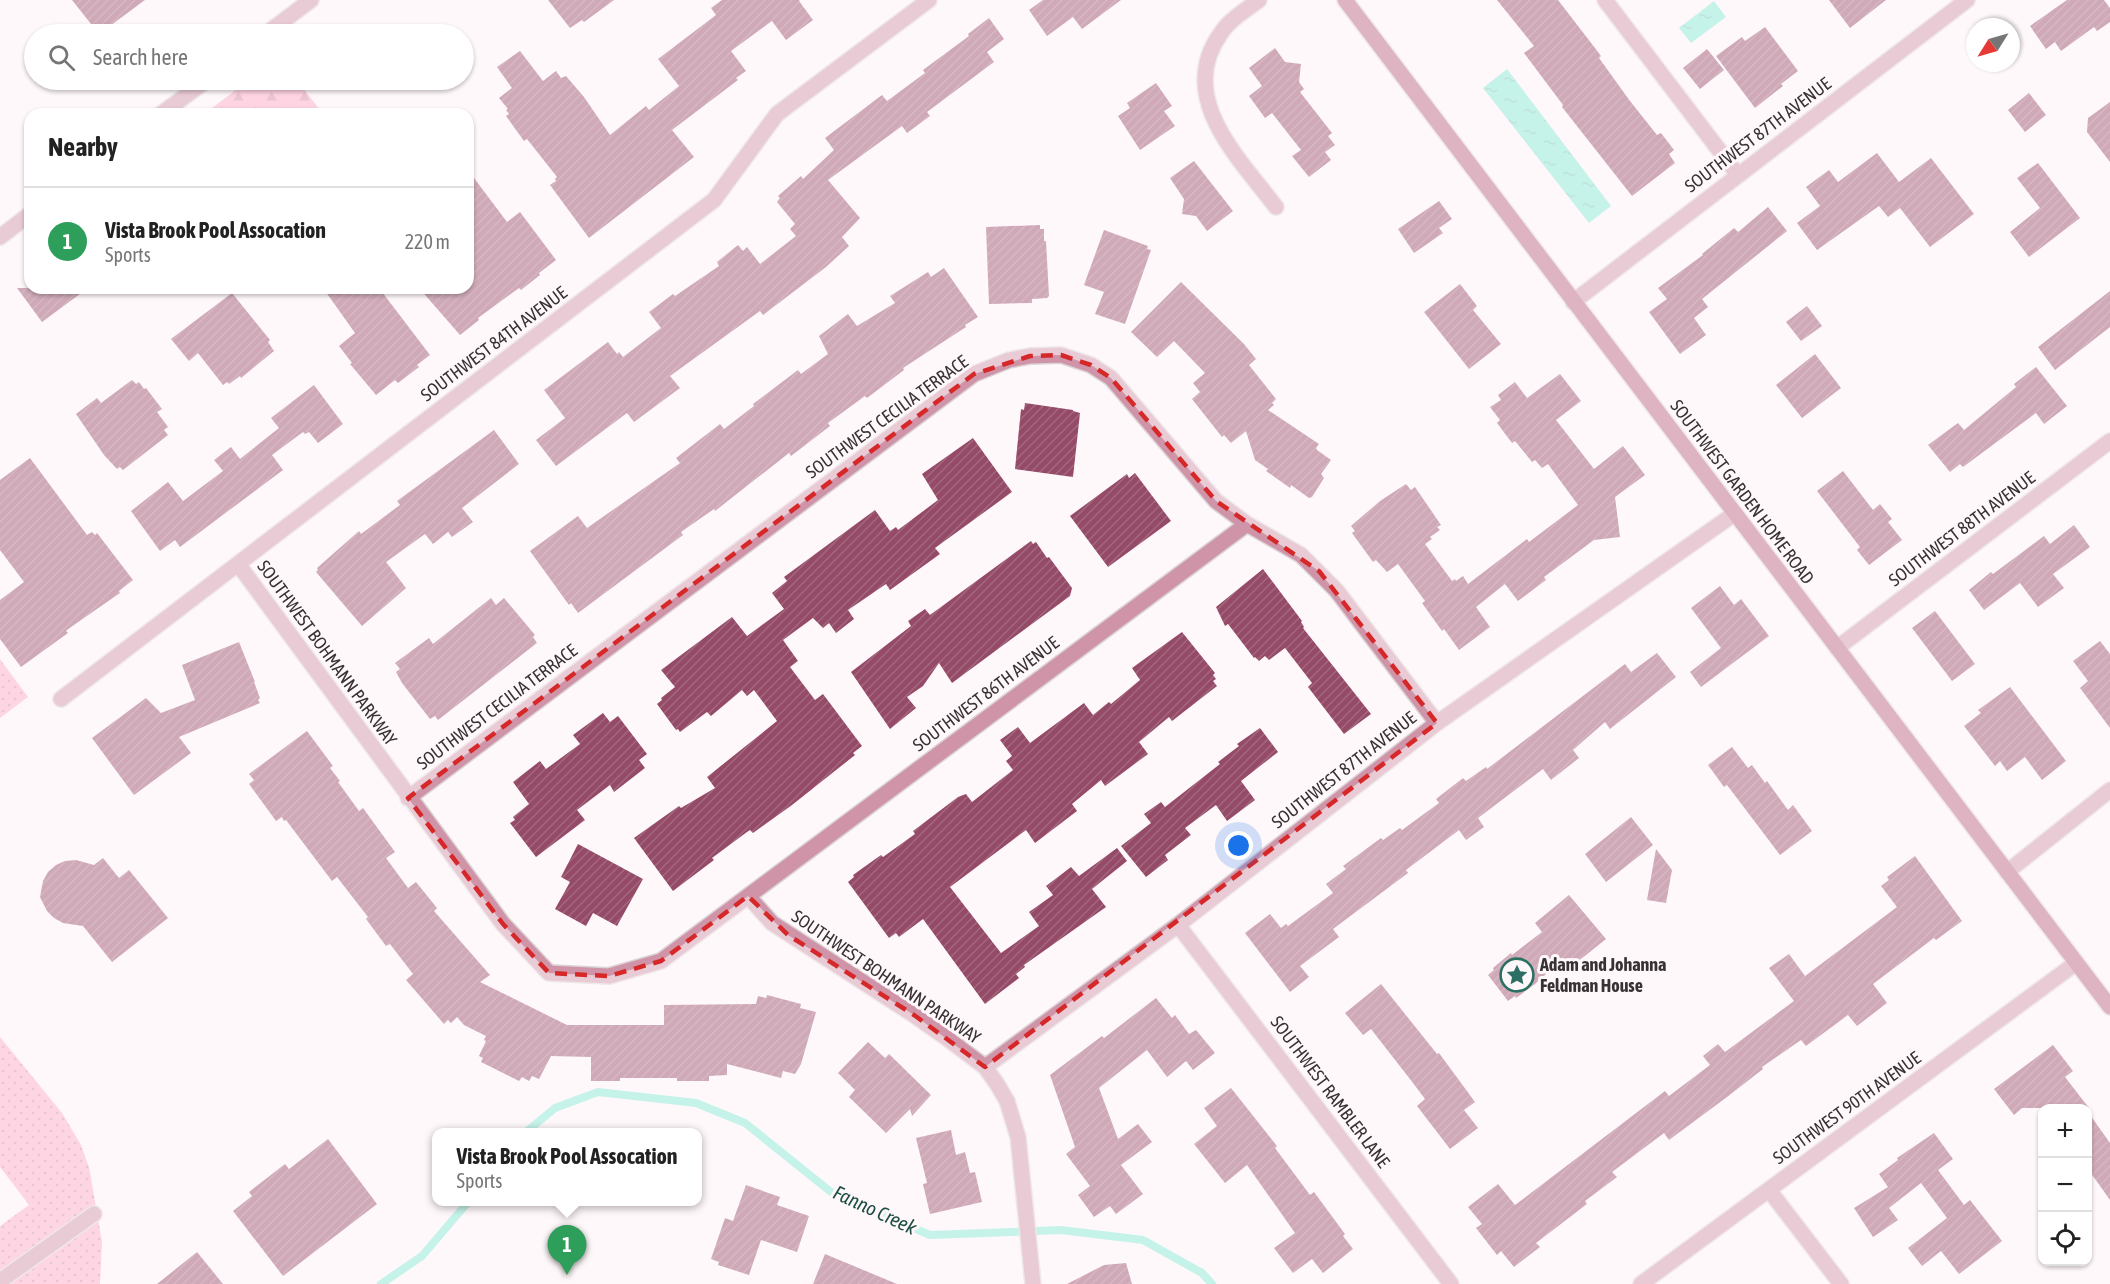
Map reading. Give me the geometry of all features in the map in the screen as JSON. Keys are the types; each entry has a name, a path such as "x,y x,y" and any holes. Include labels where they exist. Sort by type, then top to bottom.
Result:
{"main road":[{"name":"SOUTHWEST GARDEN HOME ROAD","path":"1345,0 2110,1007"}],"street":[{"path":"279,24 311,0"},
{"name":"SOUTHWEST 84TH AVENUE","path":"61,699 714,200 777,114 929,0"},
{"path":"1259,0 1221,33 1205,73 1205,91 1211,114 1223,136 1276,207"},
{"path":"1605,0 1738,175"},
{"name":"SOUTHWEST 87TH AVENUE","path":"1573,302 1967,0"},
{"path":"170,108 194,90"},
{"path":"0,237 24,219"},
{"name":"SOUTHWEST CECILIA TERRACE","path":"408,798 974,374 1009,360 1030,356 1061,355 1091,364 1111,378 1216,501 1247,524 1301,555 1319,571 1437,723"},
{"name":"SOUTHWEST 88TH AVENUE","path":"1837,648 2110,441"},
{"name":"SOUTHWEST 87TH AVENUE","path":"985,1067 1178,925 1437,723 1734,514"},
{"name":"SOUTHWEST 86TH AVENUE","path":"748,896 1247,524"},
{"name":"SOUTHWEST BOHMANN PARKWAY","path":"238,564 408,798 503,924 549,973 609,976 661,961 748,896 772,924 914,1015 985,1067 998,1084 1014,1119 1018,1137 1033,1283"},
{"path":"2007,872 2110,790"},
{"name":"SOUTHWEST RAMBLER LANE","path":"1178,925 1451,1284"},
{"name":"SOUTHWEST 90TH AVENUE","path":"1641,1284 2076,963"},
{"path":"1769,1190 1841,1284"},
{"path":"0,1281 94,1214"}],"highlighted area":[{"path":"1061,355 1091,365 1111,378 1216,501 1319,571 1437,723 985,1067 914,1015 788,935 748,896 661,961 609,976 549,973 503,924 408,798 974,374 1030,356"}],"green space":[{"path":"236,90 305,90 318,108 212,108"}],"shaded area":[{"path":"0,659 28,697 0,718"},
{"path":"0,1037 62,1113 81,1145 89,1167 102,1242 100,1284 5,1284 0,1277 0,1226 29,1205 0,1167"}],"water":[{"path":"1714,1 1726,17 1691,43 1679,28"},
{"path":"1507,69 1611,206 1589,223 1483,88"}],"building":[{"path":"72,0 145,0 113,24 91,24"},
{"path":"548,0 614,0 584,22 582,20 570,28"},
{"path":"722,0 800,0 813,20 786,40 772,21 731,51 746,71 736,78 738,80 672,130 694,157 589,238 550,185 556,181 557,177 527,139 524,141 506,116 509,114 506,110 508,109 499,98 512,88 497,67 520,51 543,81 556,71 561,78 566,76 584,97 610,135 646,106 649,110 679,86 658,59 716,15 711,8"},
{"path":"1043,0 1121,0 1082,29 1073,17 1047,36 1029,10"},
{"path":"1497,0 1558,0 1601,56 1599,58 1630,101 1657,135 1661,133 1674,150 1669,154 1675,163 1632,196 1562,107 1563,105 1524,53 1534,46"},
{"path":"1829,0 1886,0 1850,28"},
{"path":"2067,0 2104,0 2110,8 2110,22 2097,31 2094,27 2061,51 2055,42 2046,49 2030,26"},
{"path":"989,18 1004,39 987,52 994,62 927,112 930,116 907,133 902,126 828,180 860,218 842,237 849,246 826,267 763,315 760,311 670,376 680,388 634,422 627,413 556,466 536,440 565,418 544,390 608,342 617,354 619,352 623,357 661,328 649,312 673,294 675,296 719,266 717,262 738,245 743,251 747,247 760,264 796,236 790,229 795,224 777,202 780,198 778,196 801,176 803,179 834,150 825,138 882,95 887,101 925,73 923,70"},
{"path":"1765,27 1798,71 1755,108 1716,56 1742,37 1745,41"},
{"path":"1275,48 1285,62 1301,64 1299,82 1304,89 1300,92 1332,133 1328,136 1335,145 1325,152 1331,160 1309,177 1292,156 1301,150 1272,113 1265,118 1249,96 1262,86 1249,68"},
{"path":"1707,49 1724,70 1700,89 1683,68"},
{"path":"1156,83 1172,106 1164,111 1175,126 1140,150 1118,116 1130,108 1127,103"},
{"path":"2029,93 2046,115 2025,132 2008,110"},
{"path":"2110,102 2110,162 2087,132 2088,118"},
{"path":"1877,153 1899,182 1931,158 1974,214 1930,247 1900,208 1888,217 1879,206 1817,250 1797,223 1820,206 1806,187 1829,170 1838,182"},
{"path":"1194,161 1233,211 1207,231 1196,216 1182,214 1184,199 1170,178"},
{"path":"2038,163 2080,218 2029,257 2010,232 2040,208 2017,178"},
{"path":"474,178 507,222 520,212 556,260 521,290 519,288 478,318 479,320 460,335 424,294 474,294"},
{"path":"1439,201 1452,219 1439,228 1443,233 1414,253 1398,229"},
{"path":"1768,207 1787,231 1702,299 1708,307 1694,318 1706,335 1680,354 1649,312 1667,299 1658,288 1703,255 1734,228 1738,232"},
{"path":"1040,225 1040,229 1044,229 1044,241 1046,241 1049,296 1032,299 1032,303 989,304 986,227"},
{"path":"1104,230 1148,246 1147,249 1151,250 1125,324 1095,314 1104,292 1084,285"},
{"path":"944,268 978,317 903,368 904,370 867,398 865,396 828,423 830,426 791,456 789,453 715,511 714,509 681,532 683,535 578,613 571,603 569,605 530,551 578,516 587,528 680,463 676,458 720,424 724,429 798,370 801,374 828,354 819,336 848,314 857,326 895,303 890,296 928,272 931,277"},
{"path":"1181,282 1244,344 1256,359 1249,365 1276,399 1272,403 1274,405 1268,410 1319,444 1317,450 1331,460 1321,474 1324,478 1312,497 1309,498 1291,485 1290,488 1255,460 1246,431 1231,443 1224,435 1222,437 1192,399 1200,392 1193,383 1205,373 1174,341 1157,357 1131,332"},
{"path":"1460,284 1477,306 1473,310 1501,344 1469,369 1424,312"},
{"path":"17,288 24,288 24,294 80,294 42,322"},
{"path":"2110,291 2110,327 2055,370 2038,347"},
{"path":"233,294 270,340 268,342 274,351 241,378 240,376 229,384 227,382 223,385 198,353 189,361 171,339"},
{"path":"327,294 384,294 430,355 398,383 395,380 376,395 350,364 352,363 339,346 355,333"},
{"path":"1807,306 1822,326 1801,341 1786,322"},
{"path":"1815,354 1841,388 1802,418 1776,385"},
{"path":"2036,367 2067,406 2044,424 2036,413 1963,467 1960,464 1950,472 1928,445 1958,423 1964,430 2016,387 2014,384"},
{"path":"1560,374 1581,401 1556,420 1594,469 1623,446 1645,475 1615,497 1620,537 1594,540 1544,577 1546,580 1518,601 1505,584 1476,607 1490,627 1459,650 1422,603 1425,601 1398,564 1387,572 1376,560 1373,562 1352,533 1355,531 1351,526 1380,501 1406,484 1411,490 1415,487 1441,525 1437,527 1440,530 1425,544 1452,581 1463,576 1468,584 1527,539 1529,542 1578,505 1548,464 1542,468 1535,460 1532,462 1515,441 1512,443 1497,423 1500,420 1490,407 1501,400 1498,395 1515,382 1527,398"},
{"path":"132,380 136,384 139,382 144,389 146,388 162,409 157,412 168,427 164,430 168,435 123,470 120,467 117,469 104,455 76,414 97,398 101,403"},
{"path":"314,385 343,424 318,443 309,432 305,434 303,432 272,455 283,470 180,547 175,540 160,551 131,511 168,482 183,501 223,471 214,460 231,447 240,459 279,428 271,418"},
{"path":"1025,403 1080,413 1073,477 1015,469 1021,409 1024,410"},
{"path":"494,430 519,464 462,508 473,522 452,537 448,532 433,544 425,534 386,562 406,588 362,626 316,572 317,568 359,531 361,534 400,505 397,501"},
{"path":"973,438 1012,492 935,548 940,554 890,590 886,584 848,610 854,619 836,633 829,623 823,628 813,618 783,640 798,661 790,667 815,700 823,694 862,746 853,753 855,755 792,805 753,833 750,830 747,832 673,891 634,838 679,806 681,808 715,788 707,777 777,721 754,690 747,696 742,690 711,716 707,712 680,732 676,730 657,704 675,687 661,670 732,617 747,636 784,609 772,593 787,581 784,577 875,510 890,531 896,527 898,530 938,500 922,474"},
{"path":"30,458 87,535 92,532 95,535 97,533 133,580 119,591 120,593 71,627 66,631 68,633 21,667 0,639 0,600 24,582 0,550 0,480"},
{"path":"1843,471 1873,510 1880,504 1892,519 1888,522 1902,540 1869,565 1857,550 1860,547 1817,491"},
{"path":"1135,473 1171,521 1108,567 1070,516 1127,474 1129,478"},
{"path":"2074,525 2090,547 2053,574 2064,588 2038,607 2020,583 1984,610 1969,590 2044,536 2050,544"},
{"path":"1031,541 1033,544 1036,542 1072,588 1070,596 952,683 939,663 923,686 907,697 916,708 890,729 851,672 911,626 908,621 925,609 930,615"},
{"path":"1263,569 1302,621 1303,628 1371,714 1344,734 1308,687 1312,683 1285,648 1269,660 1265,656 1259,661 1254,658 1228,624 1225,626 1216,607"},
{"path":"1720,586 1734,605 1741,599 1769,636 1701,687 1690,672 1721,648 1691,608"},
{"path":"491,598 496,605 504,598 535,635 533,637 537,643 438,720 435,716 430,719 402,683 396,672 400,669 395,663 429,638 433,644"},
{"path":"1935,611 1975,664 1952,681 1912,628"},
{"path":"1182,632 1215,673 1213,675 1216,679 1213,681 1217,686 1172,721 1169,717 1139,742 1148,754 1105,786 1101,780 1072,804 1077,811 1035,843 1026,830 950,887 1001,953 1039,926 1029,912 1053,895 1046,886 1071,867 1079,876 1117,848 1127,861 1092,889 1106,907 1024,965 1025,967 1016,974 1019,978 985,1004 923,919 899,937 896,933 889,938 848,882 854,877 853,875 915,834 913,831 958,797 966,794 972,802 1013,770 1006,761 1012,756 1000,740 1018,727 1030,743 1084,703 1093,715 1109,702 1111,704 1140,680 1132,668"},
{"path":"2100,641 2110,654 2110,728 2080,688 2088,681 2073,661"},
{"path":"239,642 255,682 260,703 179,737 191,753 134,795 92,738 146,698 161,713 195,700 182,665"},
{"path":"1657,653 1676,677 1610,729 1605,722 1573,750 1579,758 1551,780 1543,769 1478,818 1484,827 1466,840 1459,830 1406,870 1408,873 1333,929 1339,937 1300,966 1309,977 1290,992 1245,933 1270,914 1281,928 1286,924 1288,926 1333,893 1326,884 1346,869 1343,866 1381,838 1383,840 1400,828 1402,830 1439,803 1436,799 1463,778 1466,781 1486,767 1487,769 1625,664 1631,672"},
{"path":"2010,687 2066,761 2042,780 2025,757 2007,771 2000,761 1995,766 1964,726 1981,713 1978,710"},
{"path":"603,713 610,722 618,716 647,754 639,760 645,768 614,792 610,785 577,810 585,820 536,857 510,823 515,820 513,817 529,804 513,782 540,761 546,769 580,744 573,735"},
{"path":"1260,728 1278,752 1241,781 1255,800 1227,821 1216,805 1185,828 1191,835 1165,855 1168,860 1146,877 1121,846 1151,823 1144,814 1161,802 1165,807 1220,764 1218,762 1239,746 1237,744"},
{"path":"307,731 333,766 330,768 340,781 338,782 359,811 363,808 395,852 386,858 408,888 416,882 437,908 434,911 490,975 480,982 567,1025 664,1025 664,1005 756,1004 758,996 766,998 767,995 801,1004 800,1008 816,1012 801,1064 795,1074 783,1071 781,1078 727,1064 727,1075 709,1076 709,1081 677,1081 677,1078 620,1078 620,1081 591,1081 591,1057 551,1056 539,1079 532,1076 529,1081 522,1077 519,1081 481,1062 483,1058 479,1056 486,1036 464,1025 457,1017 451,1023 448,1020 444,1024 406,980 413,974 390,944 386,946 366,919 368,917 337,877 332,881 286,820 284,821 282,817 276,821 249,784 254,780 249,774"},
{"path":"1732,747 1748,768 1752,765 1765,783 1767,781 1788,810 1793,805 1812,831 1780,855 1727,785 1724,787 1708,765"},
{"path":"1631,817 1653,845 1606,882 1585,854"},
{"path":"578,844 643,879 617,926 593,913 586,926 555,909 570,882 561,877"},
{"path":"1656,849 1672,870 1666,903 1647,900"},
{"path":"1915,856 1962,921 1936,940 1934,938 1873,984 1887,1003 1857,1026 1848,1015 1806,1046 1801,1040 1762,1067 1763,1069 1669,1140 1664,1133 1612,1172 1617,1177 1585,1201 1587,1204 1536,1243 1540,1247 1514,1267 1501,1251 1497,1255 1476,1228 1482,1224 1468,1207 1498,1184 1515,1205 1665,1091 1669,1096 1710,1065 1703,1056 1718,1044 1725,1052 1794,1001 1769,968 1789,954 1805,976 1897,907 1881,886 1889,880 1887,877"},
{"path":"103,858 119,878 129,870 168,918 112,962 83,926 63,923 54,918 47,911 40,897 43,881 56,865 76,860 94,865"},
{"path":"1569,895 1606,939 1571,967 1564,958 1535,984 1508,1001 1488,975 1511,953 1512,955 1542,932 1535,923"},
{"path":"1381,984 1437,1054 1439,1053 1475,1102 1464,1110 1478,1128 1450,1149 1417,1106 1425,1099 1413,1083 1371,1029 1363,1035 1345,1013"},
{"path":"1156,998 1172,1018 1175,1015 1189,1034 1196,1030 1215,1053 1193,1070 1186,1061 1167,1077 1147,1050 1099,1088 1118,1139 1138,1124 1152,1142 1121,1165 1143,1194 1116,1214 1110,1206 1094,1217 1078,1195 1090,1186 1066,1154 1075,1147 1050,1075 1102,1036 1104,1038"},
{"path":"868,1042 885,1058 889,1054 931,1095 912,1116 910,1109 886,1133 849,1097 855,1090 838,1073"},
{"path":"2053,1045 2073,1071 2065,1077 2086,1104 2038,1104 2038,1108 2022,1108 2014,1115 1994,1089"},
{"path":"1231,1088 1277,1146 1275,1148 1310,1195 1314,1192 1345,1234 1343,1236 1353,1249 1323,1273 1312,1259 1293,1273 1274,1248 1295,1233 1247,1165 1225,1183 1194,1144 1217,1126 1204,1108"},
{"path":"2092,1118 2110,1143 2110,1200 2092,1175"},
{"path":"951,1130 956,1155 965,1152 970,1173 975,1172 982,1202 930,1214 923,1184 927,1183 916,1138"},
{"path":"1934,1133 1953,1159 1938,1170 1964,1205 1970,1200 2002,1241 1959,1274 1941,1251 1922,1266 1908,1248 1947,1218 1921,1183 1889,1208 1898,1220 1873,1237 1854,1208 1888,1187 1879,1174 1898,1160 1897,1158"},
{"path":"328,1139 377,1204 283,1276 233,1211 252,1196 249,1192 285,1164 289,1169"},
{"path":"746,1185 780,1197 777,1205 809,1216 797,1252 761,1240 749,1275 718,1265 719,1262 711,1259 725,1218 733,1221"},
{"path":"197,1252 223,1284 157,1284"},
{"path":"825,1254 897,1284 813,1284"},
{"path":"1126,1263 1132,1284 1067,1284 1104,1265"}],"waterway":[{"name":"Fanno Creek","path":"531,1128 555,1108 598,1092 696,1103 745,1123 831,1192 930,1235 1061,1230 1143,1240 1202,1273 1212,1284"},
{"name":"Fanno Creek","path":"381,1284 422,1256 465,1206"}],"place":[{"name":"Adam and Johanna Feldman House","path":"1517,975"},
{"name":"Vista Brook Pool Assocation","path":"567,1275"}]}
